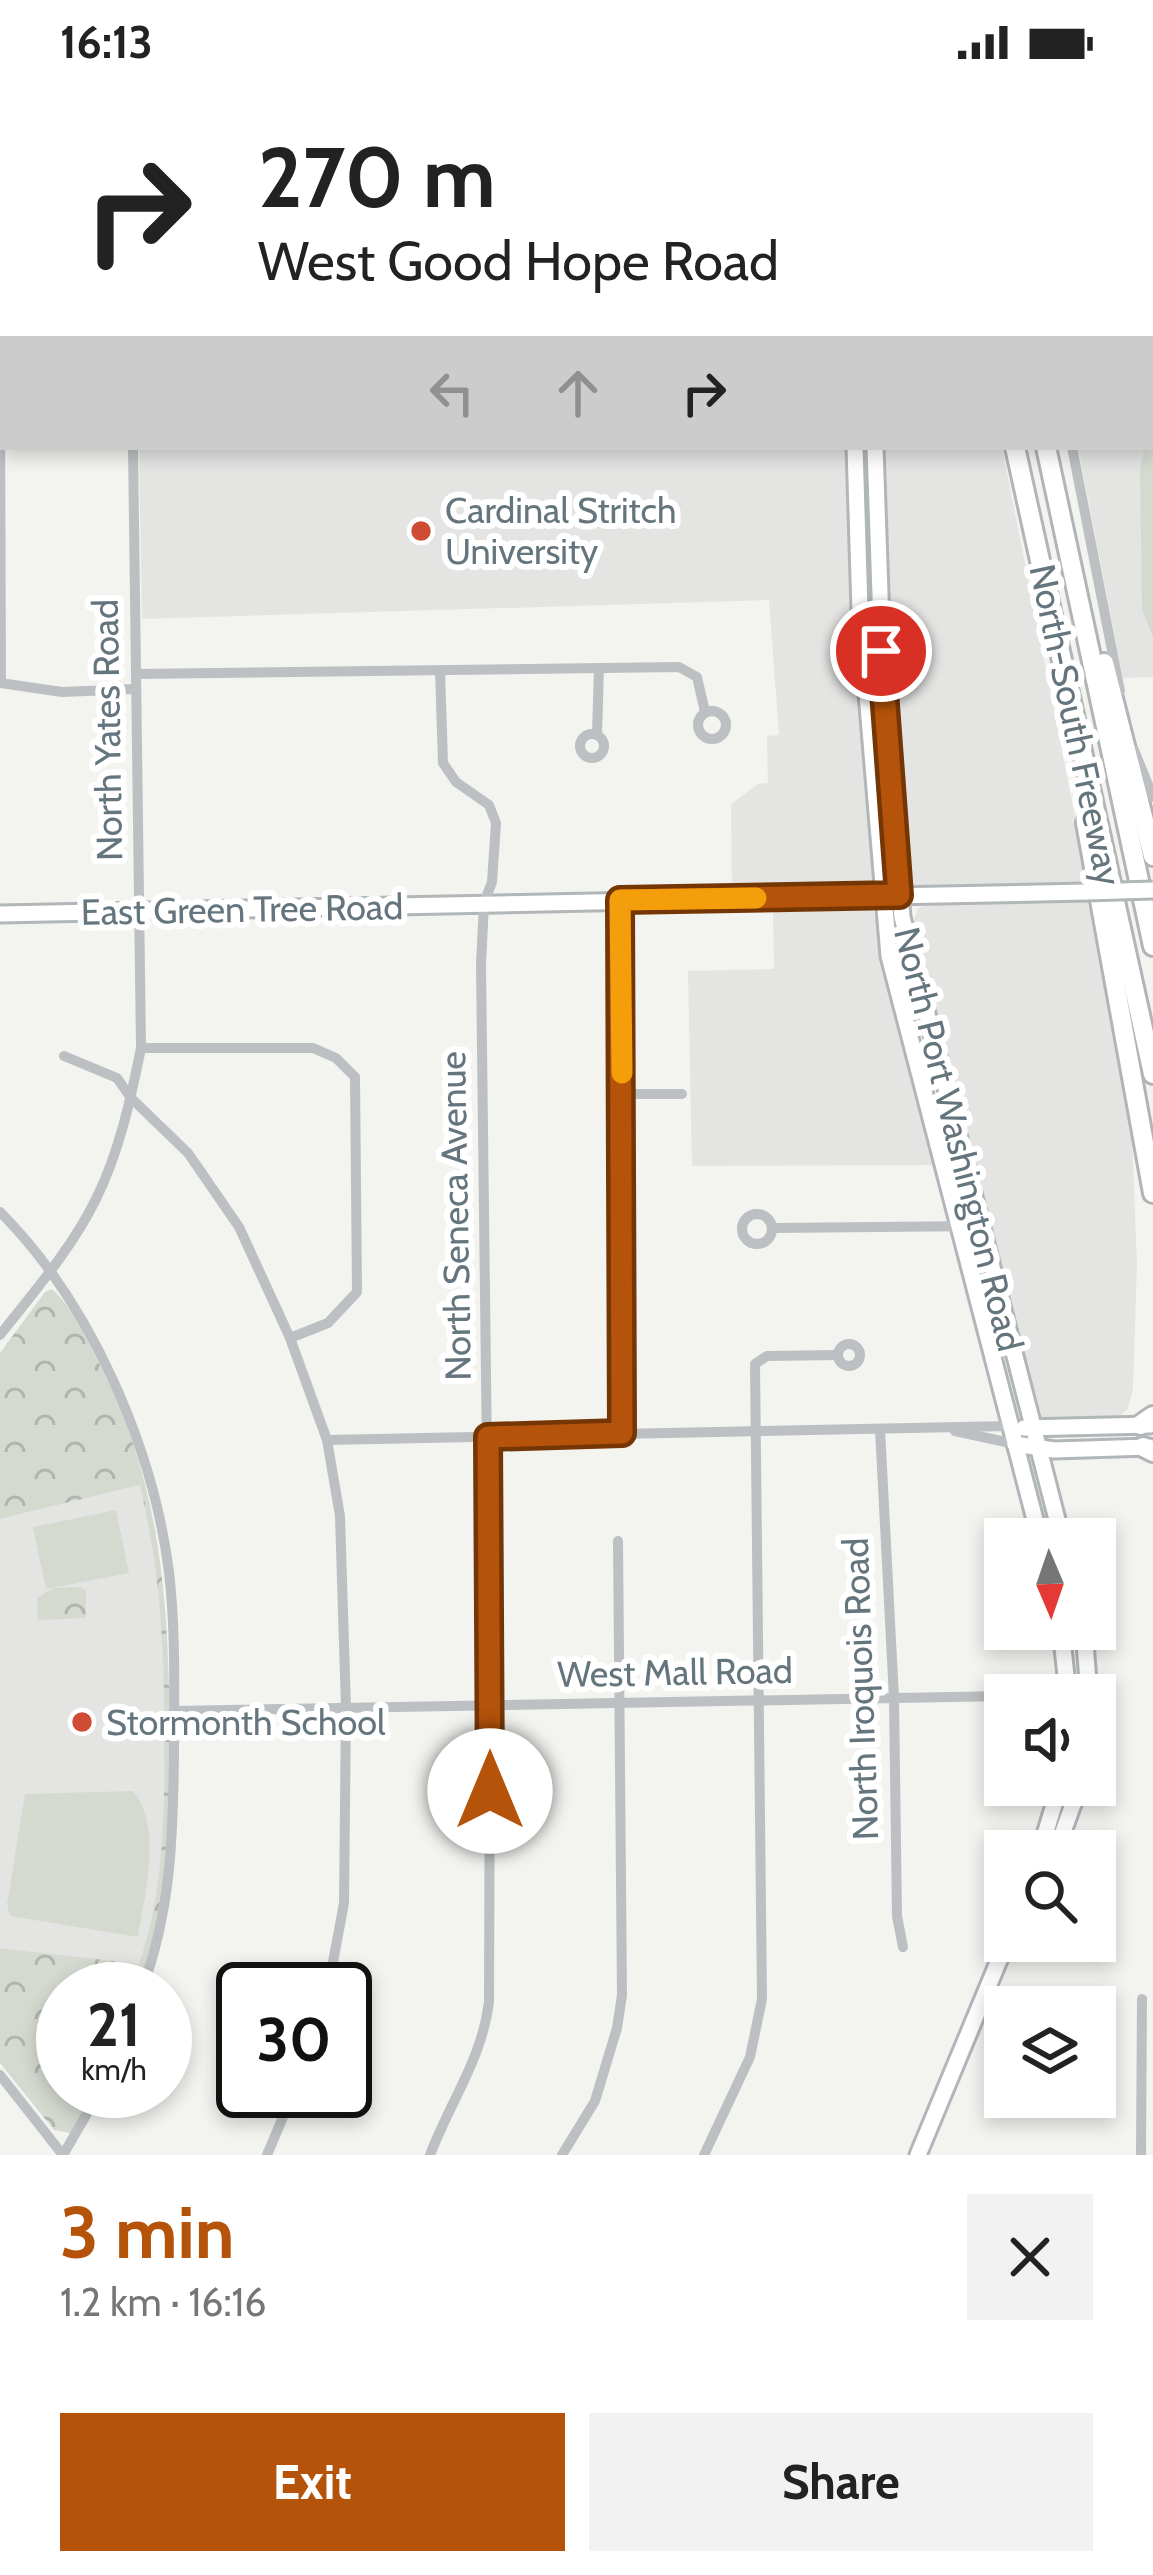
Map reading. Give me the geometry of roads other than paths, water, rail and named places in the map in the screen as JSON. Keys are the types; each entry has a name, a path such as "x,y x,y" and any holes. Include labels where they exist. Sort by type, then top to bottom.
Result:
{"highway":[{"name":"North-South Freeway","path":"1016,450 1153,1074"},
{"name":"North-South Freeway","path":"1047,450 1153,946"},
{"path":"1080,604 1097,634 1153,856"},
{"path":"1060,652 1063,699 1153,1193"}],"main road":[{"name":"North Port Washington Road","path":"855,450 857,569 891,895 1056,1518"},
{"name":"North Port Washington Road","path":"875,450 891,895 889,956 1034,1516"},
{"name":"East Green Tree Road","path":"0,914 1153,890"},
{"path":"889,956 908,951"},
{"path":"941,1158 962,1155"},
{"path":"1010,1426 1033,1429 1149,1422"},
{"path":"1015,1444 1150,1448"},
{"path":"1034,1516 1054,1511"},
{"path":"918,2155 1000,1962"}],"street":[{"path":"0,450 1,683 62,692 136,689"},
{"name":"North Yates Road","path":"0,1335 50,1273 97,1198 131,1098 140,1048 133,450"},
{"path":"1073,450 1124,712 1153,797"},
{"path":"598,735 599,668"},
{"path":"136,674 689,669 700,684 705,712"},
{"name":"North Seneca Avenue","path":"430,2155 476,2060 486,2032 489,2002 481,965 495,818 483,799 456,782 443,763 440,671"},
{"path":"620,900 622,1433"},
{"path":"140,1048 313,1048 336,1058 355,1077 357,1292 328,1323 290,1338"},
{"path":"64,1056 117,1078 188,1153 239,1227 290,1338 327,1440 340,1516 346,1708 344,1903 333,1962"},
{"path":"622,1094 682,1094"},
{"path":"0,1212 50,1273 101,1355 151,1482 169,1570 173,1858 152,1962"},
{"path":"773,1228 980,1226"},
{"path":"704,2155 750,2057 762,1999 757,1360 838,1355"},
{"path":"934,1426 1015,1444"},
{"path":"327,1440 1010,1426"},
{"name":"North Iroquois Road","path":"880,1429 894,1698 897,1916 903,1948"},
{"path":"562,2155 595,2101 622,1995 619,1541"},
{"name":"West Mall Road","path":"174,1711 984,1696"},
{"path":"1141,2155 1142,1999"},
{"path":"0,2075 63,2155 84,2118"},
{"path":"267,2155 283,2118"}],"place":[{"name":"Cardinal Stritch University","path":"421,531"},
{"name":"Stormonth School","path":"82,1722"}]}
